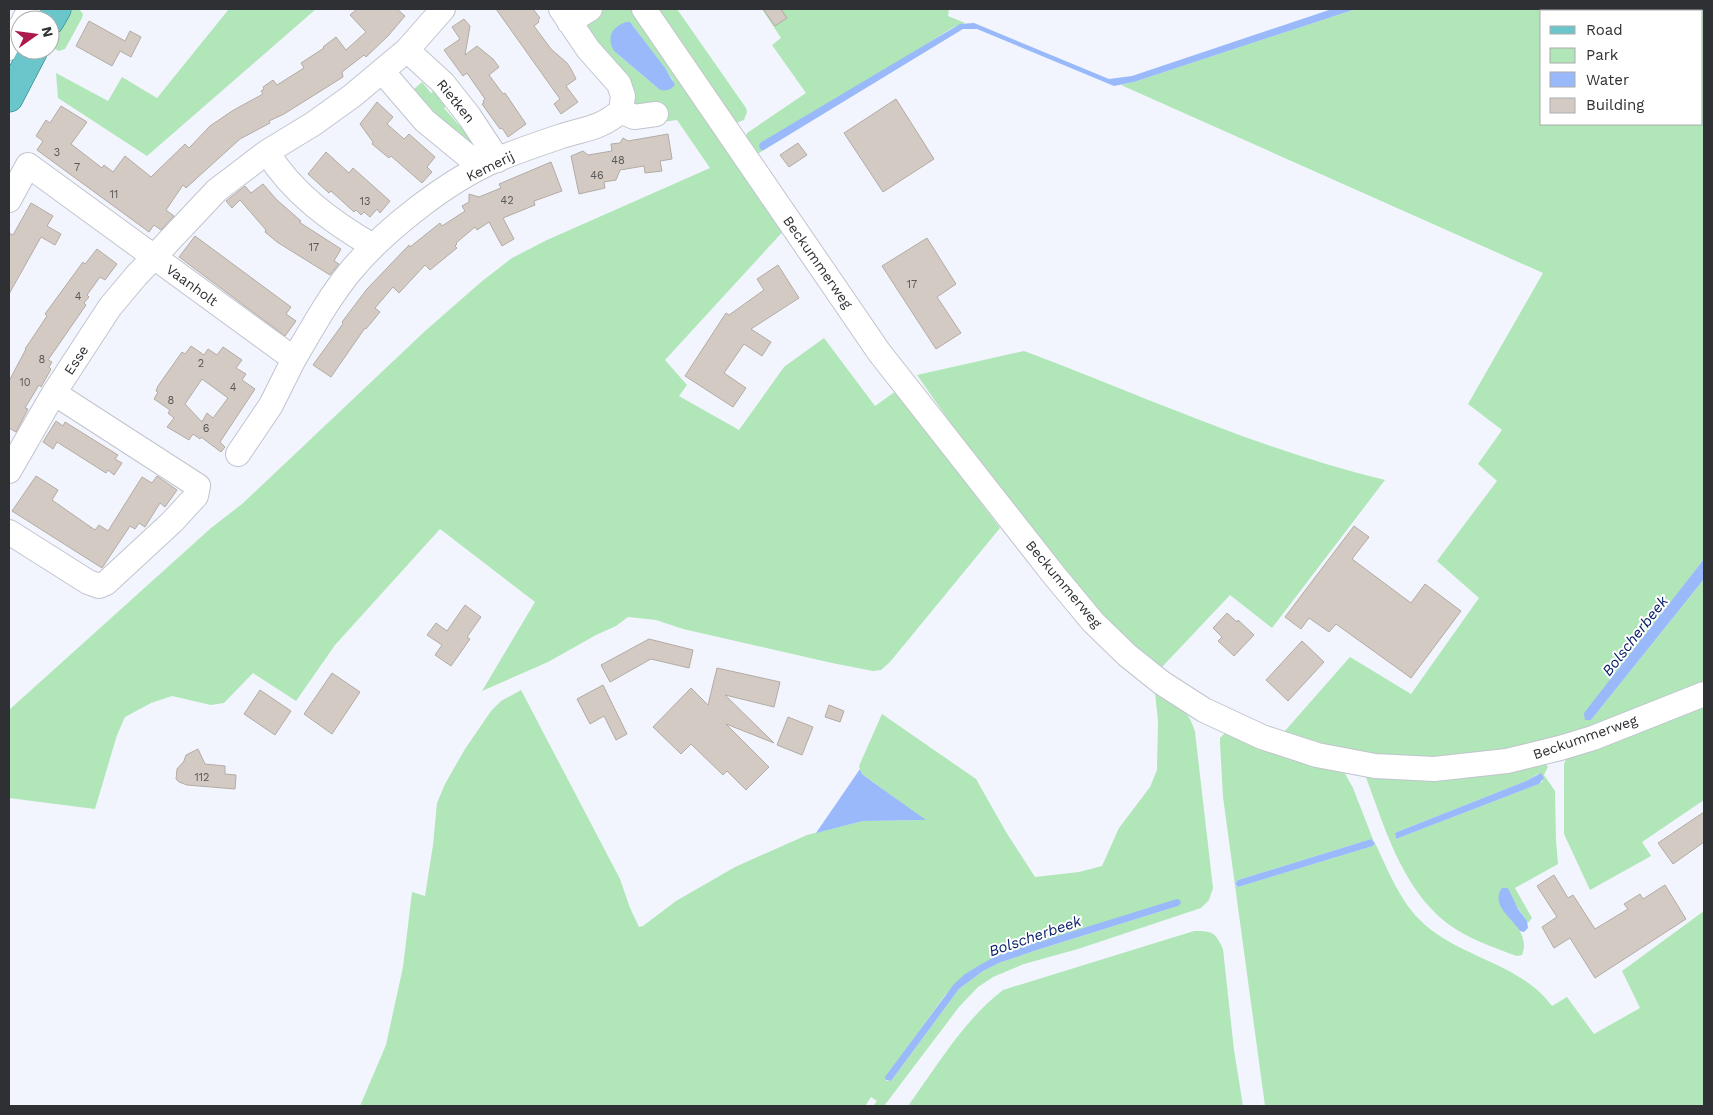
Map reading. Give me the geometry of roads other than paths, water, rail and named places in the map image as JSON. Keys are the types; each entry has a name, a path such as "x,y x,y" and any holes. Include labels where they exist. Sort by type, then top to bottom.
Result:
{"main road":[{"path":"9,98 29,60"}],"street":[{"path":"154,257 217,190 267,152 313,124 352,96 406,50 444,9"},
{"path":"590,9 565,16 588,49 619,84 623,96 621,111 634,117 656,114"},
{"name":"Beckummerweg","path":"644,9 879,352 1093,622 1127,655 1162,683 1204,710 1262,737 1317,755 1375,766 1434,769 1507,761 1560,748 1593,738 1704,694"},
{"name":"Rietken","path":"406,50 443,83 469,116 489,163"},
{"path":"382,71 425,121 489,163"},
{"name":"Kemerij","path":"294,359 320,314 348,274 373,246 429,200 489,163 560,136 596,127 609,121 621,111"},
{"path":"267,152 278,170 313,204 345,230 373,246"},
{"name":"Vaanholt","path":"10,195 28,165 294,359"},
{"name":"Esse","path":"9,471 54,393 110,307 154,257"},
{"path":"238,454 271,405 294,359"},
{"path":"9,532 88,582 98,586 106,583 172,522 196,496 198,486 54,393"}],"water":[{"path":"1332,9 1356,9 1134,82 1114,86 977,29 963,29 764,150 761,150 759,147 760,143 960,24 974,23 1109,79 1132,76"},
{"path":"630,22 665,68 675,85 672,88 660,90 614,51 611,41 612,33 617,27"},
{"path":"1704,559 1704,579 1591,720 1585,720 1584,713"},
{"path":"860,769 862,774 926,820 863,821 816,833"},
{"path":"1541,773 1544,778 1539,784 1396,839 1395,833 1397,832 1526,781"},
{"path":"1371,839 1375,843 1373,846 1238,887 1235,884 1238,880"},
{"path":"1502,888 1509,890 1518,909 1527,921 1528,928 1524,932 1520,931 1500,906 1499,894"},
{"path":"1177,899 1181,903 1178,906 1037,950 999,963 983,971 959,989 891,1081 886,1080 885,1077 954,984 965,974 996,956"}],"water label":[{"name":"Bolscherbeek","path":"1635,636"},
{"name":"Bolscherbeek","path":"1035,936"}]}
